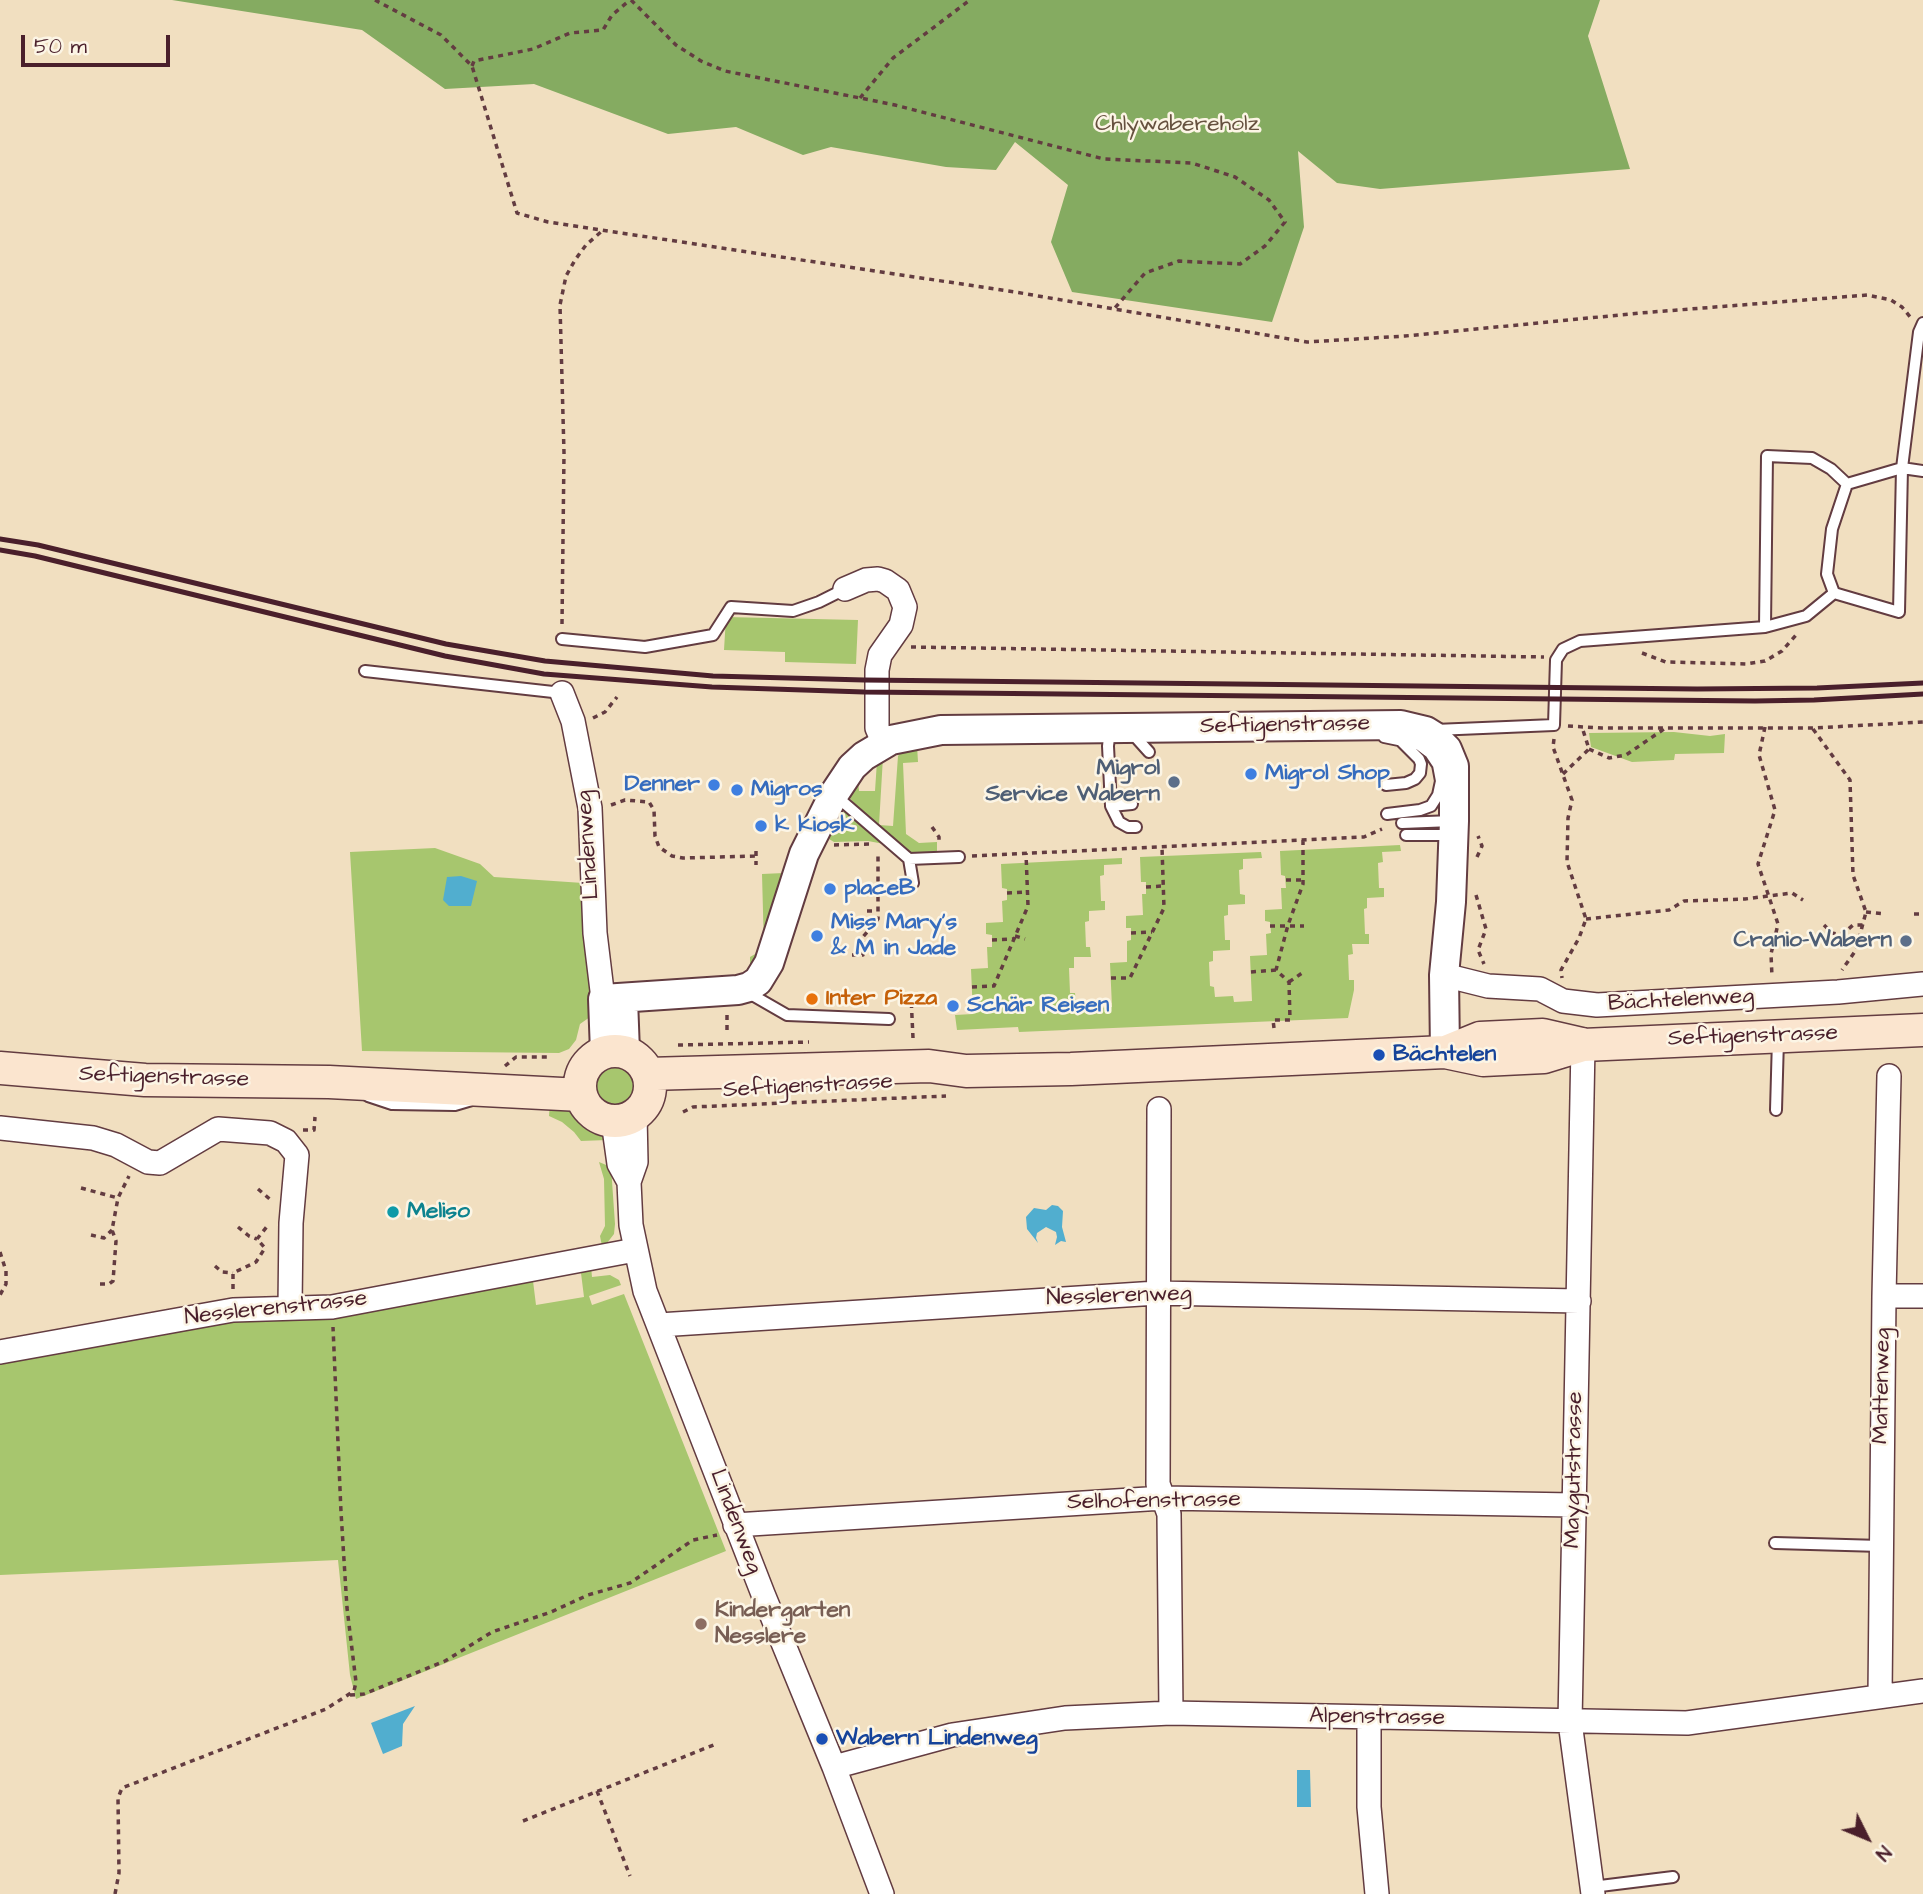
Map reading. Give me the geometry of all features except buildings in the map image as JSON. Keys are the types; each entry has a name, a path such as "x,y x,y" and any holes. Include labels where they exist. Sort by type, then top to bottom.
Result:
{"main road":[{"name":"Seftigenstrasse","path":"636,1101 929,1066 966,1071 1076,1069 1445,1052 1483,1060 1544,1057 1583,1045 1923,1030"},
{"path":"615,1052 635,1057 636,1101 593,1114 581,1085 586,1065 615,1052"},
{"name":"Seftigenstrasse","path":"0,1068 145,1080 329,1082 501,1091 581,1085"},
{"name":"Seftigenstrasse","path":"329,1082 392,1070 581,1085"}],"street":[{"path":"845,589 866,580 885,581 898,590 905,607 901,625 880,655 877,670 877,727 884,744"},
{"name":"Lindenweg","path":"562,693 573,721 590,816 595,933 613,999 615,1052"},
{"name":"Seftigenstrasse","path":"743,989 754,984 766,971 804,854 834,794 864,755 884,744 908,735 942,730 1119,728 1301,732 1401,725 1426,731"},
{"path":"1426,731 1447,749 1454,766 1454,828 1444,975 1445,1052"},
{"name":"Bächtelenweg","path":"1444,975 1488,986 1540,989 1563,1001 1597,1005 1838,992 1923,984"},
{"path":"613,999 743,989"},
{"name":"Maygutstrasse","path":"1583,1045 1570,1722 1593,1890"},
{"name":"Mattenweg","path":"1880,1696 1889,1076"},
{"name":"Lindenweg","path":"636,1101 619,1164 629,1182 631,1225 645,1291 882,1894"},
{"path":"1159,1110 1158,1484 1169,1514 1171,1713"},
{"path":"0,1128 93,1138 116,1145 148,1162 160,1163 218,1129 271,1133 286,1141 297,1155 291,1223 290,1307"},
{"name":"Nesslerenstrasse","path":"0,1352 233,1310 332,1307 635,1250"},
{"name":"Nesslerenweg","path":"659,1325 1157,1293 1579,1301"},
{"path":"1884,1296 1923,1296"},
{"name":"Selhofenstrasse","path":"738,1531 1163,1498 1574,1505"},
{"name":"Alpenstrasse","path":"834,1767 952,1735 1065,1718 1171,1713 1687,1723 1923,1691"},
{"path":"1369,1718 1369,1807 1377,1894"}],"lane":[{"path":"1834,593 1899,612 1902,468 1921,327"},
{"path":"1765,627 1767,456 1812,458 1831,469 1847,484"},
{"path":"1847,484 1902,468 1923,471"},
{"path":"1834,593 1828,574 1832,529 1847,484"},
{"path":"562,639 645,647 713,635 731,607 793,611 820,602 845,589"},
{"path":"1426,731 1554,724 1556,660 1569,645 1580,641 1765,627 1806,616 1834,593"},
{"path":"365,671 562,693"},
{"path":"1136,827 1128,827 1119,822 1111,806 1108,746 1119,728 1149,752"},
{"path":"1370,737 1399,739 1418,744 1430,753 1440,772 1440,790 1434,803 1426,808 1387,814"},
{"path":"1386,785 1411,781 1418,776 1422,768 1416,754 1399,739"},
{"path":"834,794 909,859 912,883"},
{"path":"1111,806 1132,804"},
{"path":"1402,823 1454,828"},
{"path":"1406,835 1454,828"},
{"path":"909,859 959,857"},
{"path":"743,989 787,1015 889,1019"},
{"path":"1776,1110 1779,1037"},
{"path":"1775,1543 1881,1546"},
{"path":"1593,1890 1673,1877"}],"path":[{"path":"375,0 441,35 472,66 517,213 548,222 1015,292 1307,342 1405,336 1640,313 1867,295 1891,300 1902,307 1921,327"},
{"path":"472,66 474,61 533,49 570,33 603,30 612,15 631,0 676,45 701,61 726,71 859,98 1104,159 1192,163 1235,177 1269,200 1284,222 1265,246 1240,264 1179,261 1145,273 1114,309"},
{"path":"859,98 893,58 970,0"},
{"path":"562,639 564,453 560,304 570,268 586,245 602,231"},
{"path":"1620,638 1642,653 1666,662 1746,664 1765,661 1782,651 1797,634 1806,616"},
{"path":"923,648 1532,657"},
{"path":"573,721 595,718 606,712 617,697"},
{"path":"1563,1001 1561,970 1586,919 1567,862 1568,818 1572,800 1553,747 1554,724 1582,727 1813,728 1923,722"},
{"path":"1582,727 1589,749 1609,758 1626,755 1666,728"},
{"path":"1765,727 1759,755 1775,810 1758,864 1778,924 1772,954 1773,996"},
{"path":"1813,728 1850,780 1853,875 1867,912 1856,950 1840,972 1838,992"},
{"path":"1563,774 1589,749"},
{"path":"590,816 619,801 646,800 654,810 655,836 659,847 666,854 683,858 756,853 756,865"},
{"path":"959,857 1364,837 1393,823 1402,823"},
{"path":"814,832 835,845 870,844 878,847 878,919 863,937 863,955 852,955"},
{"path":"1276,970 1303,880 1303,840"},
{"path":"1111,978 1130,978 1164,908 1162,847"},
{"path":"972,987 994,986 1028,906 1026,853"},
{"path":"1286,880 1303,880"},
{"path":"1146,887 1163,886"},
{"path":"1007,893 1027,892"},
{"path":"1586,919 1669,910 1684,901 1792,893 1803,900"},
{"path":"867,911 877,911"},
{"path":"1867,912 1885,914"},
{"path":"1914,914 1923,914"},
{"path":"1824,925 1832,933 1839,934 1853,925 1863,925"},
{"path":"1270,926 1304,926"},
{"path":"1131,933 1152,932"},
{"path":"992,940 1025,939"},
{"path":"1251,972 1276,970 1289,982 1290,1020 1273,1020 1274,1028"},
{"path":"1289,982 1305,971"},
{"path":"914,1038 911,996 915,990"},
{"path":"792,1031 793,1048"},
{"path":"516,1057 547,1057"},
{"path":"91,1235 104,1238 111,1230 118,1198 138,1157"},
{"path":"81,1188 118,1198"},
{"path":"258,1189 274,1203 273,1211"},
{"path":"257,1239 272,1220"},
{"path":"215,1266 222,1272 233,1273 256,1262 265,1248 257,1239 238,1227"},
{"path":"100,1284 113,1281 116,1241 111,1230"},
{"path":"0,1252 6,1271 6,1284 0,1296"},
{"path":"233,1273 233,1310"},
{"path":"116,1894 119,1873 118,1798 122,1788 326,1709 354,1690 356,1682 347,1608 341,1512 335,1351"},
{"path":"349,1695 364,1694 445,1661 492,1632 551,1612 588,1595 630,1583 693,1540 738,1531"},
{"path":"523,1821 716,1744"},
{"path":"597,1791 630,1876"}],"green space":[{"name":"Chlywabereholz","path":"172,0 1600,0 1588,36 1630,169 1380,189 1337,183 1298,151 1304,227 1272,322 1072,292 1051,242 1068,185 1015,142 996,170 946,167 831,147 803,155 736,127 668,134 534,84 445,89 362,30"},
{"path":"726,617 858,620 856,664 785,662 785,652 724,650"},
{"path":"1674,732 1710,736 1725,734 1724,753 1675,754 1674,760 1632,762 1591,747 1589,733"},
{"path":"917,745 918,762 903,763 906,834 919,843 937,842 937,853 909,854 849,797 858,781 859,791 875,791 877,761 883,757 879,825 893,826 898,756 904,748"},
{"path":"842,812 847,812 884,844 868,841 834,842 829,839"},
{"path":"1400,845 1401,851 1382,852 1383,862 1378,863 1379,888 1384,888 1384,897 1367,898 1367,908 1364,909 1365,934 1369,934 1369,944 1352,944 1353,954 1348,955 1349,980 1354,980 1354,990 1348,1018 1019,1032 1018,1027 957,1030 955,1015 973,1014 971,969 988,968 987,947 992,947 992,935 986,934 986,923 1003,922 1002,901 1007,900 1007,889 1002,888 1001,864 1122,858 1122,864 1104,865 1104,875 1100,876 1101,901 1105,901 1105,910 1089,911 1089,921 1085,922 1086,947 1090,947 1091,957 1074,957 1074,968 1069,968 1070,993 1075,993 1076,1003 1094,1002 1095,1008 1112,1007 1110,963 1127,962 1127,941 1131,940 1131,928 1126,928 1126,916 1143,915 1142,894 1146,894 1146,882 1141,882 1140,857 1261,852 1262,858 1243,859 1243,869 1239,870 1240,894 1245,895 1245,904 1228,905 1228,915 1224,916 1225,940 1230,940 1230,950 1213,951 1213,961 1209,962 1210,986 1214,987 1215,997 1233,996 1234,1002 1252,1001 1250,956 1267,955 1266,934 1271,933 1270,922 1265,921 1265,910 1282,909 1281,888 1286,888 1285,876 1281,875 1280,851"},
{"path":"435,848 480,864 494,877 583,883 596,1008 590,1017 580,1024 576,1040 569,1049 559,1053 362,1051 350,852"},
{"path":"784,873 788,880 764,955 754,967 750,964 750,957 764,949 762,874"},
{"path":"615,1060 625,1062 633,1068 639,1076 639,1096 633,1104 625,1110 615,1112 605,1110 597,1104 591,1096 589,1086 591,1076 597,1068 605,1062"},
{"path":"550,1102 575,1109 588,1123 603,1133 607,1140 581,1141 562,1122 549,1116"},
{"path":"599,1162 611,1167 615,1224 614,1234 602,1246 600,1236 605,1226 604,1179"},
{"path":"587,1266 591,1266 592,1277 610,1275 619,1280 621,1285 589,1296 592,1305 624,1294 726,1551 356,1699 350,1675 338,1560 0,1575 0,1358 239,1318 340,1316 533,1281 536,1305 584,1297 581,1273 586,1271"}],"water":[{"path":"461,876 477,881 471,906 449,906 443,900 447,877"},
{"path":"1052,1205 1063,1211 1062,1227 1066,1242 1061,1241 1055,1245 1056,1232 1046,1227 1037,1233 1038,1243 1027,1229 1026,1217 1034,1208 1046,1210"},
{"path":"415,1706 403,1724 402,1746 383,1754 371,1723"},
{"path":"1297,1770 1310,1770 1311,1807 1297,1807"}],"railway":[{"path":"0,539 38,545 446,644 545,661 713,676 1697,689 1817,688 1923,683"},
{"path":"0,550 35,556 445,656 544,674 712,687 864,692 1755,701 1923,694"}],"place":[{"name":"Migrol Shop","path":"1251,774"},
{"name":"Migrol Service Wabern","path":"1174,782"},
{"name":"Denner","path":"714,785"},
{"name":"Migros","path":"737,790"},
{"name":"k kiosk","path":"761,826"},
{"name":"placeB","path":"830,889"},
{"name":"Miss Mary’s & M in Jade","path":"817,936"},
{"name":"Cranio-Wabern","path":"1906,941"},
{"name":"Inter Pizza","path":"812,999"},
{"name":"Schär Reisen","path":"953,1006"},
{"name":"Bächtelen","path":"1379,1055"},
{"name":"Meliso","path":"393,1212"},
{"name":"Kindergarten Nesslere","path":"701,1624"},
{"name":"Wabern Lindenweg","path":"822,1739"}]}
